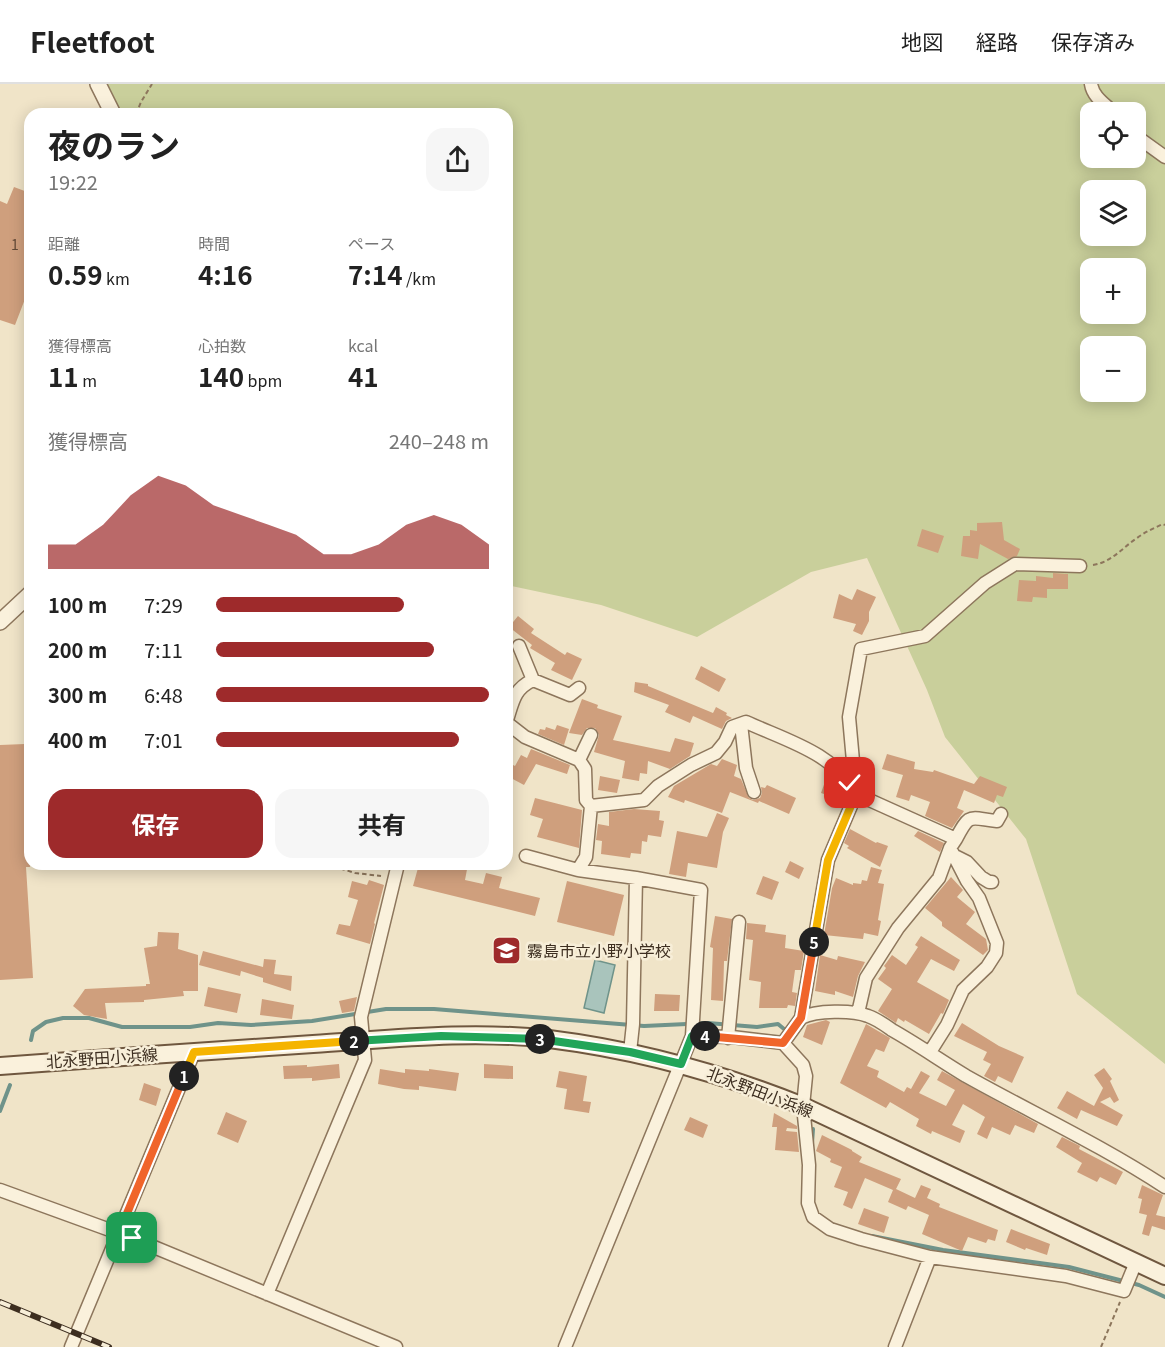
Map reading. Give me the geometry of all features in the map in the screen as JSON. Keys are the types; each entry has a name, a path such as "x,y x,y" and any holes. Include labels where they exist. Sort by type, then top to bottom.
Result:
{"main road":[{"name":"北永野田小浜線","path":"0,1066 441,1036 525,1038 579,1043 630,1052 724,1076 803,1106 1134,1268 1165,1276"}],"street":[{"path":"98,84 110,108"},
{"path":"1091,84 1101,102"},
{"path":"1146,143 1165,157"},
{"path":"800,1019 828,860 856,794 849,717 861,649 925,636 986,583 1015,564 1080,566"},
{"path":"2,615 24,598"},
{"path":"519,646 532,680"},
{"path":"513,700 521,685 532,680 570,695 579,688"},
{"path":"591,806 644,800 658,786 691,765 716,753 725,742 732,727 746,723 824,758 850,783 856,794 953,847 981,877 992,882"},
{"path":"741,724 746,768 754,792"},
{"path":"513,726 525,737 579,760 585,769 586,800 591,806 586,857 578,870"},
{"path":"579,760 591,735"},
{"path":"858,1013 866,978 898,928 939,879 965,821 973,817 997,821 1000,814"},
{"path":"930,1052 947,1024 963,990 987,967 996,952 997,943 979,898 953,847"},
{"path":"526,856 578,870 701,890 692,1033 565,1347"},
{"path":"267,1293 365,1060 363,1011 397,870"},
{"path":"630,1052 633,1029 636,878"},
{"path":"728,1035 739,922"},
{"path":"786,1039 800,1019 808,1014 858,1013 871,1017 956,1070 1015,1104 1069,1131 1165,1187"},
{"path":"692,1033 786,1039"},
{"path":"786,1039 803,1065 806,1076 803,1106 809,1165 808,1203 813,1217 840,1232 930,1257 1066,1276 1124,1290 1134,1268"},
{"path":"71,1347 194,1052"},
{"path":"0,1190 118,1235 132,1238 396,1347"},
{"path":"895,1347 930,1257"}],"path":[{"path":"138,108 152,84"},
{"path":"1080,566 1102,563 1138,537 1165,525"},
{"path":"345,870 396,878"},
{"path":"1101,1347 1124,1290"}],"green space":[{"path":"107,84 1165,84 1165,1064 1077,994 1026,839 945,737 927,690 867,558 811,572 697,637 601,605 513,586 513,108 119,108"}],"water":[{"path":"595,960 615,965 604,1013 584,1008"}],"building":[{"path":"14,187 24,191 24,302 15,325 0,320 0,201 7,204"},
{"path":"1002,522 1004,540 1020,549 1017,556 1008,559 980,544 978,559 961,556 963,536 970,536 970,530 977,531 977,523"},
{"path":"922,529 944,536 938,553 917,546"},
{"path":"1053,573 1068,574 1068,589 1047,589 1047,598 1033,597 1032,602 1017,601 1019,580 1036,581 1036,576 1053,578"},
{"path":"857,589 876,597 862,635 853,631 856,624 833,618 839,594 852,600"},
{"path":"518,616 534,629 531,633 565,655 567,652 582,659 572,680 551,670 555,663 530,648 532,645 513,630 513,622"},
{"path":"701,666 726,679 719,692 695,679"},
{"path":"635,682 648,684 648,686 713,713 716,707 732,718 726,721 722,729 693,716 690,723 665,712 669,705 634,692"},
{"path":"582,699 598,705 597,708 622,716 613,740 670,752 675,738 694,743 690,756 670,769 648,761 647,774 640,773 639,781 622,778 625,761 594,752 599,735 595,728 587,728 582,735 569,733"},
{"path":"557,725 569,729 564,745 538,734 540,729 545,730 546,727 555,730"},
{"path":"24,744 24,870 26,870 33,978 0,980 0,745"},
{"path":"531,749 570,765 567,774 536,764 524,785 513,779 513,765 515,766 521,755 527,758"},
{"path":"887,754 915,762 914,769 933,772 934,770 974,784 980,776 1007,787 1003,797 997,795 994,803 964,790 957,808 964,811 952,828 925,816 930,802 911,795 909,801 896,797 903,775 882,769"},
{"path":"722,759 737,765 734,776 741,779 749,798 753,800 760,798 761,787 765,788 767,785 796,798 789,814 730,792 722,813 685,800 684,803 668,797 674,786 711,764 717,766"},
{"path":"600,776 620,780 617,793 598,790"},
{"path":"826,779 840,785 845,792 842,800 821,793"},
{"path":"535,798 582,810 579,848 537,837 543,819 530,815"},
{"path":"634,809 660,811 659,820 664,821 661,837 648,835 647,842 642,841 641,854 631,853 630,858 601,854 602,841 596,840 598,824 609,826 609,812"},
{"path":"717,813 729,818 723,832 717,868 688,863 686,877 669,874 677,831 707,837"},
{"path":"850,829 876,843 888,846 880,867 847,848 849,846 844,843"},
{"path":"918,831 944,843 940,852 914,836"},
{"path":"790,861 804,868 799,879 785,872"},
{"path":"871,867 882,870 878,883 884,884 878,920 881,921 878,936 864,933 863,939 824,935 832,888 836,878 853,885 853,883 861,884 862,880 867,881"},
{"path":"417,870 467,870 465,880 483,884 486,873 502,877 499,888 540,898 535,916 413,886"},
{"path":"763,876 779,882 772,900 756,894"},
{"path":"951,877 963,890 957,897 975,912 966,924 986,939 988,950 983,955 942,926 942,922 925,908"},
{"path":"369,880 384,885 370,944 336,934 339,924 350,926 358,900 348,897 352,881 367,885"},
{"path":"567,881 624,895 614,936 557,922"},
{"path":"715,916 732,919 727,961 724,961 723,1001 711,1000 713,948 710,947"},
{"path":"747,923 766,925 765,932 786,935 785,948 804,951 801,970 795,970 792,992 797,993 795,1006 759,1008 761,982 749,980 753,940 746,939"},
{"path":"158,932 179,933 178,949 198,955 198,991 183,991 184,996 144,1000 144,1002 105,1003 107,1019 84,1015 73,1006 85,989 150,984 144,948 157,946"},
{"path":"921,936 960,960 954,971 931,959 917,982 949,1000 943,1014 941,1013 929,1034 905,1020 904,1022 898,1018 896,1023 878,1011 892,989 878,979 886,968 884,966 892,955 906,965 918,947 915,945"},
{"path":"203,951 263,967 264,959 276,960 274,974 292,976 291,991 263,982 263,978 241,971 240,976 199,965"},
{"path":"820,955 837,960 838,956 865,962 858,976 853,997 835,991 835,995 815,991"},
{"path":"208,987 241,994 237,1013 204,1006"},
{"path":"655,994 680,995 679,1011 654,1011"},
{"path":"357,997 354,1011 342,1013 339,1001"},
{"path":"262,999 294,1005 292,1019 260,1015"},
{"path":"826,1020 830,1022 822,1045 803,1037 807,1025"},
{"path":"962,1023 999,1046 1024,1057 1012,1083 998,1076 995,1082 984,1076 991,1064 983,1060 987,1052 954,1036"},
{"path":"866,1024 890,1038 884,1052 876,1049 867,1066 879,1071 877,1077 904,1092 907,1087 911,1089 921,1071 930,1076 919,1093 946,1106 955,1090 937,1080 942,1071 1038,1124 1034,1133 1015,1125 1010,1135 992,1127 987,1139 977,1134 985,1117 963,1104 952,1125 965,1131 960,1143 932,1131 931,1134 916,1126 919,1119 890,1102 886,1108 840,1083"},
{"path":"339,1064 340,1078 312,1081 312,1078 284,1079 283,1066 307,1065 307,1067"},
{"path":"484,1064 513,1066 513,1079 484,1078"},
{"path":"1104,1068 1112,1079 1110,1081 1119,1100 1114,1103 1110,1097 1100,1102 1123,1115 1117,1126 1081,1110 1077,1119 1057,1108 1067,1091 1094,1106 1103,1088 1094,1075"},
{"path":"380,1069 405,1073 405,1069 429,1071 429,1069 459,1073 456,1091 419,1086 419,1090 404,1089 378,1084"},
{"path":"559,1071 587,1076 583,1101 591,1102 589,1113 564,1109 567,1089 556,1087"},
{"path":"144,1083 161,1089 156,1106 139,1100"},
{"path":"226,1112 247,1121 238,1143 217,1134"},
{"path":"774,1113 797,1126 797,1129 787,1128 786,1131 797,1132 799,1152 775,1150 777,1127 772,1127"},
{"path":"690,1117 708,1125 703,1138 684,1130"},
{"path":"822,1135 862,1157 859,1162 901,1179 896,1189 915,1198 921,1185 931,1189 927,1198 940,1204 939,1207 998,1230 995,1241 988,1239 986,1243 968,1237 962,1251 922,1234 929,1215 908,1206 906,1210 888,1202 893,1190 865,1178 852,1209 843,1205 848,1192 834,1187 842,1167 830,1162 831,1159 816,1151"},
{"path":"1062,1137 1080,1146 1079,1149 1123,1172 1116,1185 1100,1177 1097,1182 1077,1172 1082,1163 1056,1147"},
{"path":"1142,1185 1163,1195 1156,1215 1165,1217 1165,1230 1152,1226 1149,1236 1142,1234 1147,1215 1139,1213 1142,1199 1138,1198"},
{"path":"864,1208 889,1217 884,1233 858,1224"},
{"path":"1011,1229 1050,1244 1047,1255 1026,1248 1025,1250 1006,1242"}],"waterway":[{"path":"31,1040 33,1031 46,1022 63,1018 89,1018 122,1027 190,1027 218,1023 251,1025 312,1021 386,1009 434,1009 644,1026 708,1023 757,1027 778,1024 784,1029"},
{"path":"0,1111 10,1085"},
{"path":"812,1143 813,1129"},
{"path":"872,1236 943,1250 1069,1267 1139,1285 1165,1297"}],"railway":[{"path":"0,1302 109,1347"}],"place":[{"name":"霧島市立小野小学校","path":"506,951"}],"route":[{"path":"132,1238 118,1235 194,1052 441,1036 483,1036 546,1039 590,1045 681,1064 692,1036 732,1037 783,1043 801,1018 828,860 856,794 850,783"}]}
